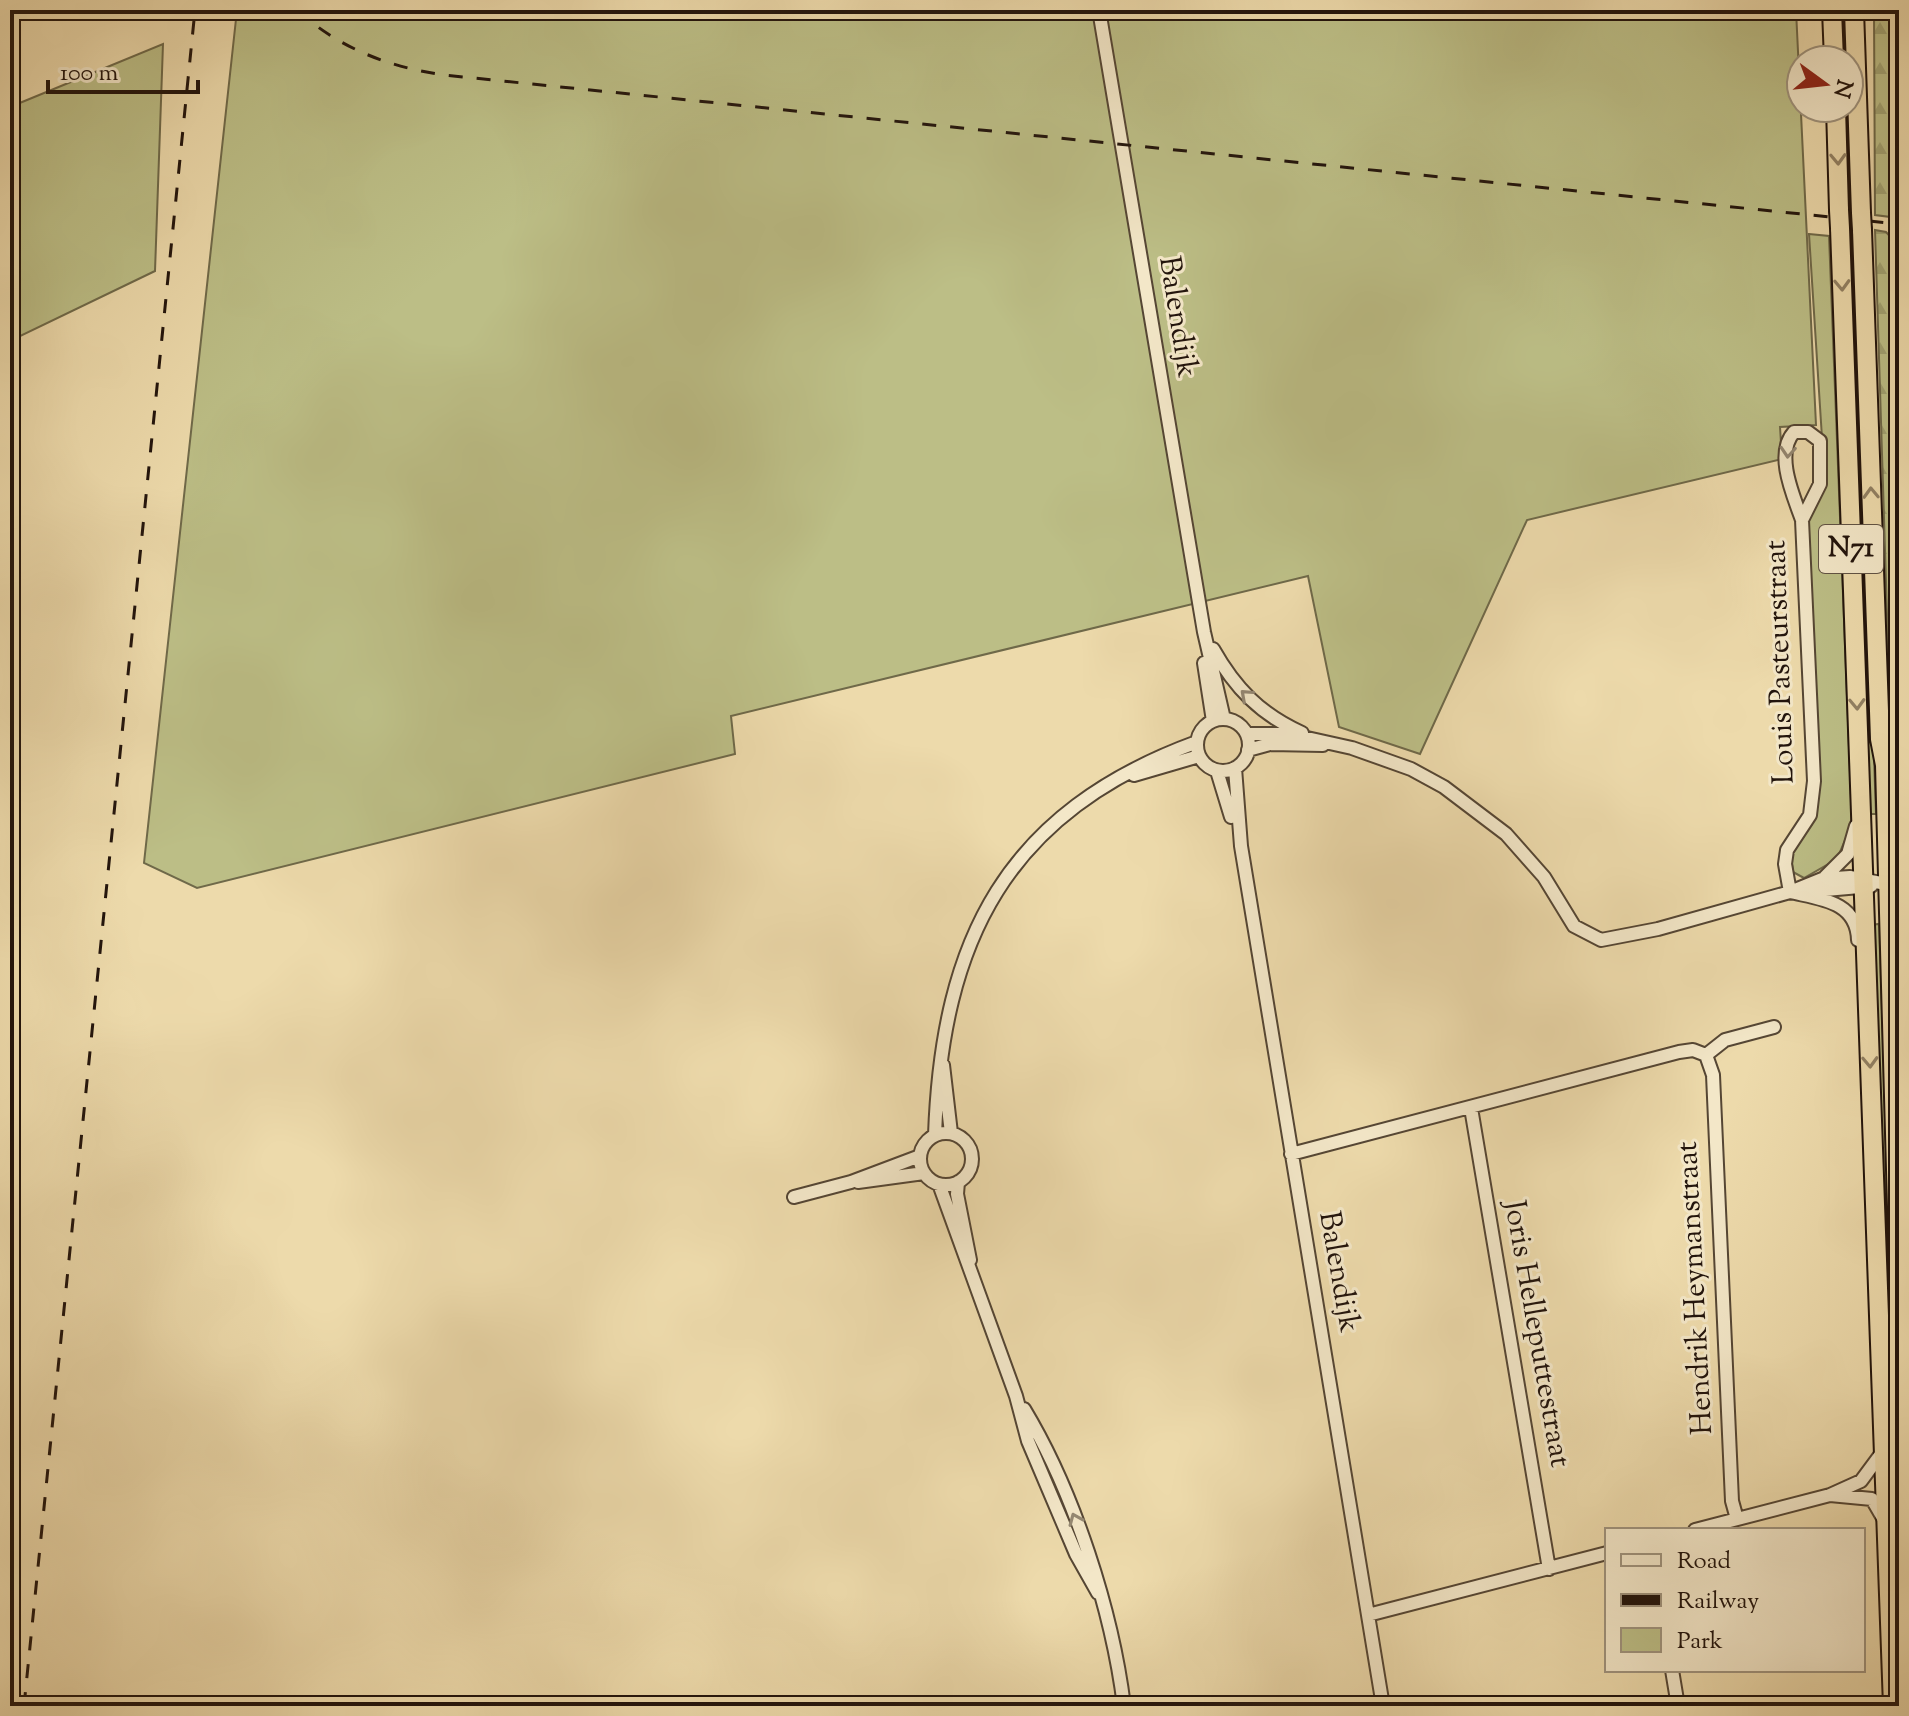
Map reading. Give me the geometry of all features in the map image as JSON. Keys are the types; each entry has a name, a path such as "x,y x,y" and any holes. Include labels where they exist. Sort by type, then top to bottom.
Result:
{"highway":[{"path":"1832,10 1833,44"},
{"name":"N71","path":"1854,10 1880,739 1885,781 1899,1280"},
{"name":"N71","path":"1837,124 1861,799 1892,1061"},
{"name":"N71","path":"1880,739 1867,984 1893,1706"}],"street":[{"name":"Balendijk","path":"1099,10 1204,632"},
{"name":"Louis Pasteurstraat","path":"1790,892 1785,864 1787,850 1810,815 1814,781 1802,520 1789,483 1786,454 1794,432 1808,432 1820,441 1820,484 1802,520"},
{"path":"1204,632 1219,720"},
{"path":"1204,632 1226,675 1266,712 1309,737 1411,769 1476,808 1519,847 1544,877 1574,926 1592,937 1612,940 1625,937 1790,892 1822,879 1848,854 1861,799"},
{"path":"1248,750 1247,734 1238,723 1219,720 1202,729 1197,742 1199,756 1217,771 1235,768 1248,750 1270,744 1330,744"},
{"path":"1247,734 1309,737"},
{"path":"935,1135 936,1081 964,955 997,888 1054,823 1095,792 1162,754 1197,742"},
{"path":"1120,779 1199,756"},
{"name":"Balendijk","path":"1235,768 1241,846 1383,1706"},
{"name":"Balendijk","path":"1217,771 1241,846"},
{"path":"1822,879 1870,883"},
{"path":"1790,892 1870,883"},
{"path":"1790,892 1831,901 1849,914 1858,931 1867,984"},
{"path":"1291,1154 1679,1052 1693,1050 1706,1055 1725,1040 1774,1027"},
{"name":"Hendrik Heymanstraat","path":"1706,1055 1713,1075 1732,1501 1737,1519"},
{"path":"941,1058 951,1133"},
{"name":"Joris Helleputtestraat","path":"1471,1108 1549,1569"},
{"path":"939,1184 958,1182 966,1176 972,1160 966,1143 951,1133 935,1135 928,1140 920,1156 924,1173 939,1184 1016,1396 1028,1441 1058,1495 1076,1554 1098,1593 1113,1644 1124,1706"},
{"path":"794,1197 851,1182 920,1156"},
{"path":"851,1182 924,1173"},
{"path":"958,1182 957,1194 972,1275"},
{"path":"1703,1528 1830,1495 1861,1481 1884,1450 1899,1474"},
{"path":"1830,1495 1872,1499 1887,1530"},
{"path":"1368,1615 1605,1554"},
{"path":"1672,1672 1678,1706"}],"green space":[{"path":"237,10 1796,10 1798,44 1785,44 1785,124 1801,124 1816,425 1780,427 1782,459 1527,520 1420,754 1339,727 1308,576 731,716 735,754 197,888 144,863"},
{"path":"1838,10 1847,10 1848,44 1839,44"},
{"path":"1874,10 1899,10 1899,218 1875,215"},
{"path":"163,44 155,271 10,341 10,107"},
{"path":"1843,124 1851,124 1876,814 1867,814"},
{"path":"1875,230 1886,232 1896,243 1899,647 1888,646"},
{"path":"1809,234 1829,236 1852,824 1837,859 1804,878 1793,872 1791,855 1812,824 1819,795 1807,521 1825,485"},
{"path":"1888,646 1899,647 1899,962"},
{"path":"1879,924 1897,1446 1892,1350 1886,1334 1871,925"}],"railway":[{"path":"24,1706 195,10"},
{"path":"297,10 330,35 365,54 403,67 444,75 1899,224"}]}
